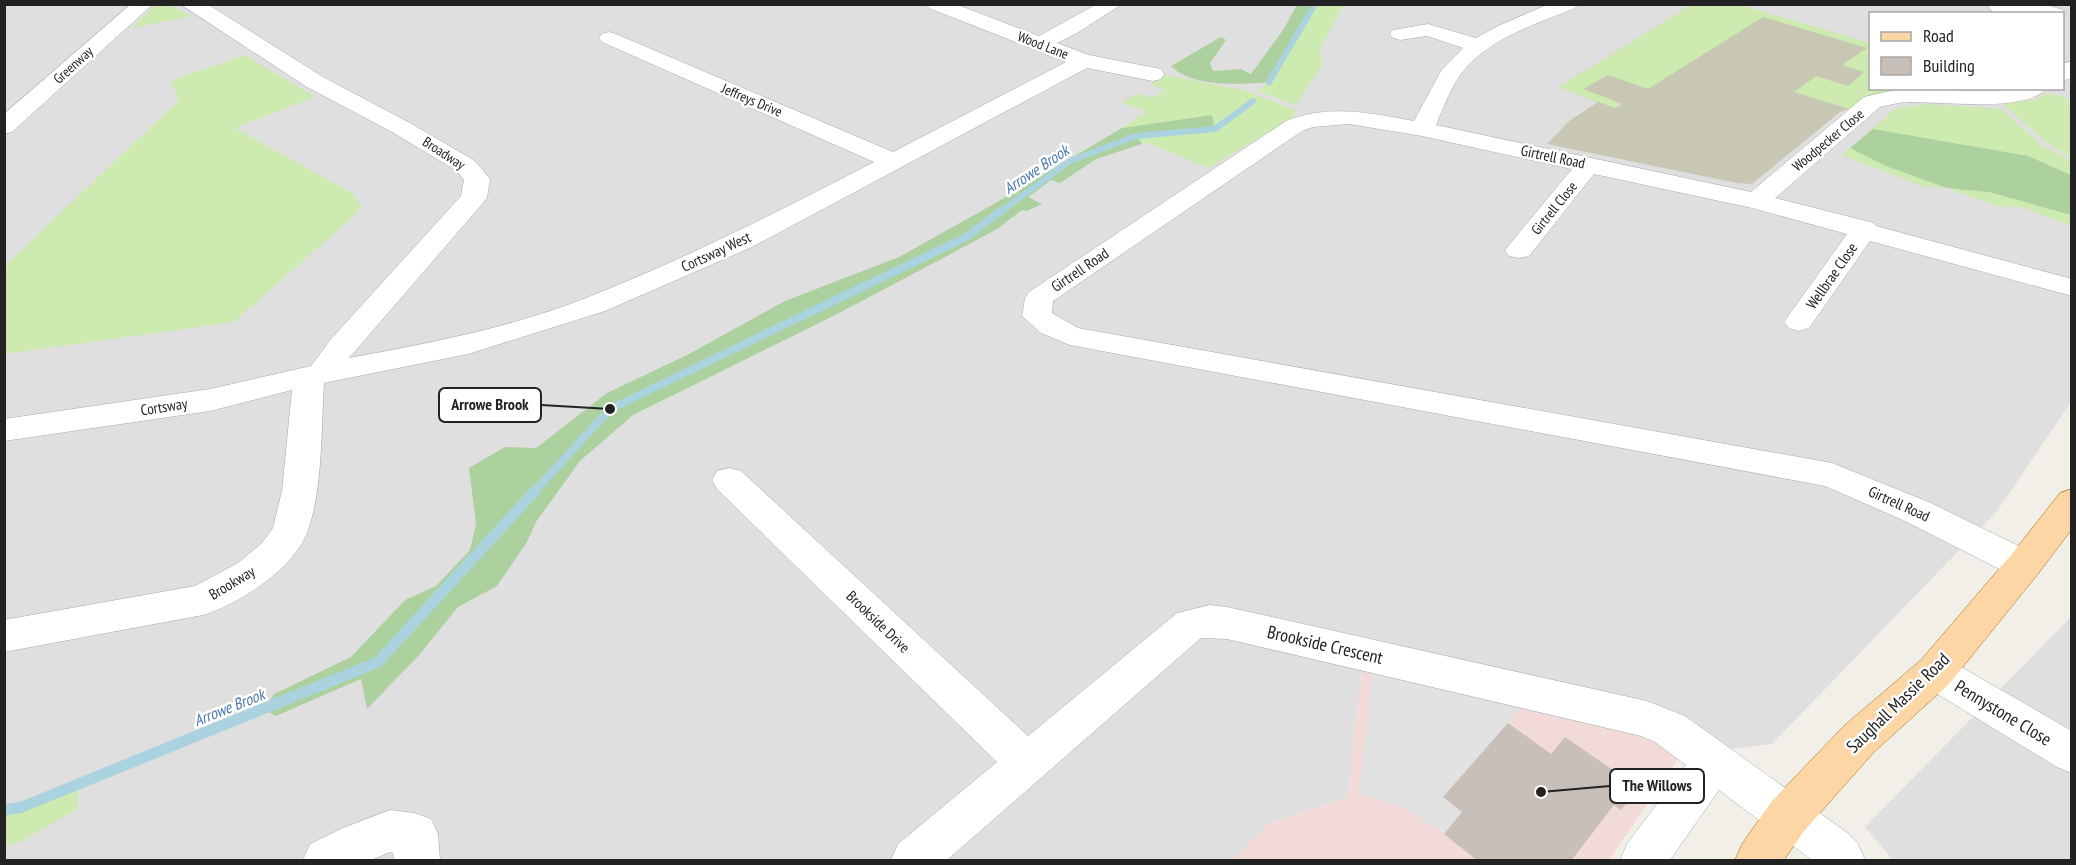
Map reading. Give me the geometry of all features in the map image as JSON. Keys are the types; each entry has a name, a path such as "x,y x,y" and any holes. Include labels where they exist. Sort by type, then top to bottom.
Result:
{"main road":[{"name":"Saughall Massie Road","path":"1758,861 1788,816 1859,739 1935,672 2024,565 2072,502"}],"street":[{"name":"Greenway","path":"4,127 143,4"},
{"name":"Broadway","path":"190,4 205,11 315,82 448,155 466,166 477,179 474,198 315,375"},
{"name":"Wood Lane","path":"936,4 1084,61 1153,74"},
{"path":"1039,44 1112,4"},
{"path":"1422,129 1454,70 1478,46 1556,6"},
{"path":"1999,8 2037,9 2048,12"},
{"path":"1400,34 1425,25 1478,46"},
{"name":"Jeffreys Drive","path":"609,38 895,162"},
{"name":"Cortsway West","path":"315,375 468,345 595,305 742,240 895,162 1084,61"},
{"name":"Woodpecker Close","path":"1756,201 1872,102 1899,96 1955,99 2019,90"},
{"name":"Girtrell Road","path":"2024,565 1918,512 1832,476 1545,421 1070,336 1037,316 1039,298 1294,126 1309,120 1349,117 1422,129 1756,201 2072,288"},
{"name":"Girtrell Close","path":"1519,250 1588,165"},
{"name":"Wellbrae Close","path":"1799,322 1864,229"},
{"name":"Cortsway","path":"4,430 210,400 315,375"},
{"name":"Brookway","path":"4,636 203,600 251,573 275,553 290,531 299,490 315,375"},
{"name":"Brookside Drive","path":"729,480 1027,764"},
{"name":"Brookside Crescent","path":"914,861 1191,624 1210,621 1647,719 1670,729 1788,816"},
{"name":"Pennystone Close","path":"1935,672 2072,754"},
{"path":"1643,861 1714,762"},
{"path":"1788,816 1833,849 1842,861"},
{"path":"326,861 359,843 390,831 415,834 417,861"}],"shaded area":[{"path":"5,5 2071,5 2071,402 1997,511 1772,744 1681,755 1651,739 1361,673 1348,797 1268,824 1233,860 5,860"},
{"path":"1691,5 1737,5 1869,43 1869,90 1919,90 1862,100 1840,112 1752,184 1737,183 1547,144 1569,121 1598,102 1559,87"},
{"path":"2070,618 2071,860 1893,860 1865,827"},
{"path":"1373,671 1520,706 1508,723 1443,797 1462,812 1444,834 1409,810 1359,794"},
{"path":"1361,672 1651,739 1681,755 1609,860 1233,860 1268,824 1348,797"}],"green space":[{"path":"1737,4 1869,43 1869,90 1926,90 1929,92 1862,100 1849,109 1794,92 1816,76 1848,86 1864,72 1842,65 1867,48 1763,17 1648,89 1608,75 1583,89 1622,104 1615,108 1559,87 1691,5"},
{"path":"169,5 192,16 132,28 153,7"},
{"path":"1297,5 1315,5 1269,82 1231,84 1203,81 1180,73 1171,66 1221,37 1226,40 1210,63 1213,71 1241,69 1251,74 1283,30"},
{"path":"1315,5 1343,5 1320,49 1322,66 1296,105 1257,91 1269,82"},
{"path":"245,55 315,97 235,128 352,193 361,206 357,213 234,322 5,354 5,266 179,100 171,80"},
{"path":"1160,74 1243,90 1296,110 1293,117 1209,168 1148,143 1142,144 1136,136 1215,129 1212,115 1122,128 1146,112 1122,102 1137,93 1152,98 1165,90 1149,84"},
{"path":"2048,93 2070,99 2067,103 2071,105 2071,158 2040,137 2003,104 2033,100"},
{"path":"1929,104 2001,109 2040,144 2071,161 2071,226 2021,207 1999,207 1947,188 1921,186 1842,155 1896,108"},
{"path":"1212,115 1215,129 1137,136 1142,144 1096,159 1060,183 1051,180 1028,197 1042,204 1027,211 1022,210 997,229 839,313 633,415 580,461 536,522 527,542 497,586 458,607 419,655 367,709 361,679 276,716 264,709 274,694 351,657 405,600 436,586 470,550 476,524 469,468 505,447 536,448 607,393 687,355 785,301 899,257 1122,128"},
{"path":"1873,129 2028,156 2071,175 2071,215 1989,192 1947,188 1886,166 1850,148"},
{"path":"78,784 78,808 21,842 5,846 5,815"}],"building":[{"path":"1508,723 1551,754 1565,737 1639,788 1621,810 1614,805 1571,861 1478,861 1444,834 1462,812 1443,797"}],"waterway":[{"name":"Arrowe Brook","path":"1269,82 1315,4"},
{"name":"Arrowe Brook","path":"1000,212 1070,161 1136,136 1215,129 1253,101"},
{"name":"Arrowe Brook","path":"533,493 610,409 966,237 1002,210"},
{"name":"Arrowe Brook","path":"4,810 22,807 378,662 535,491"}],"place":[{"name":"Arrowe Brook","path":"610,409"},
{"name":"The Willows","path":"1541,792"}]}
